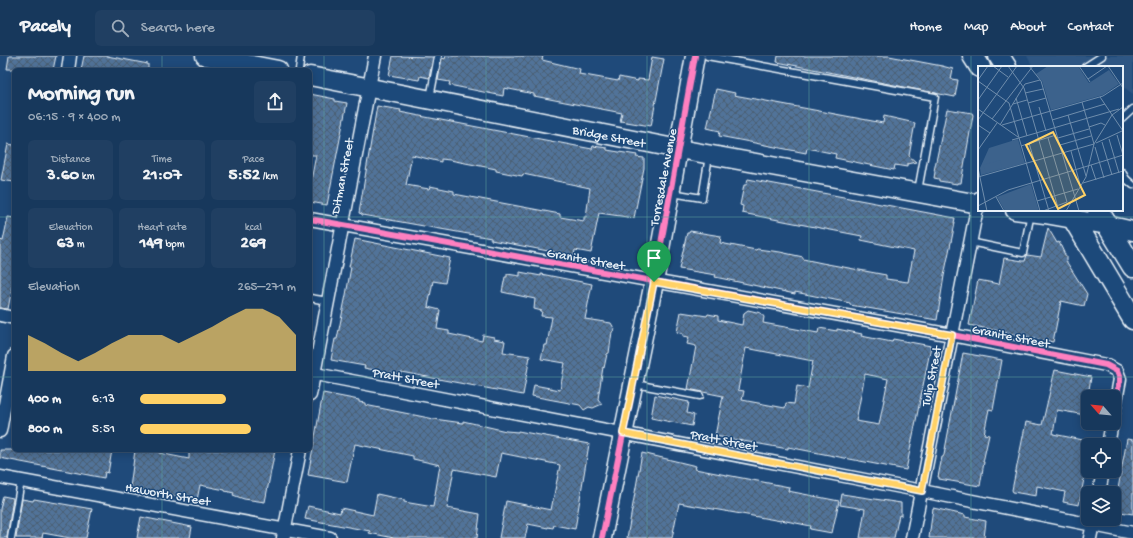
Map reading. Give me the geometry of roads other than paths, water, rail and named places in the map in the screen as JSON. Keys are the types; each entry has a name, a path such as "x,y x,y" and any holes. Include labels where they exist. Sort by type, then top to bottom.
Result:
{"main road":[{"path":"205,56 239,59 271,68"},
{"name":"Torresdale Avenue","path":"602,538 654,282 695,56"},
{"name":"Bridge Street","path":"312,76 709,155 918,193 978,201"},
{"path":"1023,211 1045,214 1102,217 1133,231"},
{"path":"1071,215 1133,319"},
{"path":"1102,217 1133,267"}],"street":[{"path":"68,68 70,56"},
{"name":"Ditman Street","path":"312,373 328,301 375,56"},
{"path":"974,59 1003,62"},
{"name":"Tulip Street","path":"912,538 978,201"},
{"name":"Granite Street","path":"312,219 952,335 1106,365 1117,371 1120,379 1118,390"},
{"path":"0,315 12,318"},
{"name":"Pratt Street","path":"312,373 922,491 1081,520"},
{"path":"0,431 10,401 12,378"},
{"path":"284,534 300,452"},
{"name":"Haworth Street","path":"0,477 284,534 330,538"},
{"path":"1090,538 1092,526"},
{"name":"Pratt Street","path":"1108,526 1133,533"}],"lane":[{"path":"299,68 301,56"},
{"path":"430,99 438,56"},
{"path":"707,56 936,97 918,193"},
{"path":"1087,66 1102,56"},
{"path":"1123,118 1133,109"},
{"path":"670,193 702,198 709,155"},
{"path":"1124,180 1133,185"},
{"path":"970,242 1023,253 1023,211"},
{"path":"312,298 328,301"},
{"path":"633,383 700,396"},
{"path":"11,538 21,481"}]}
